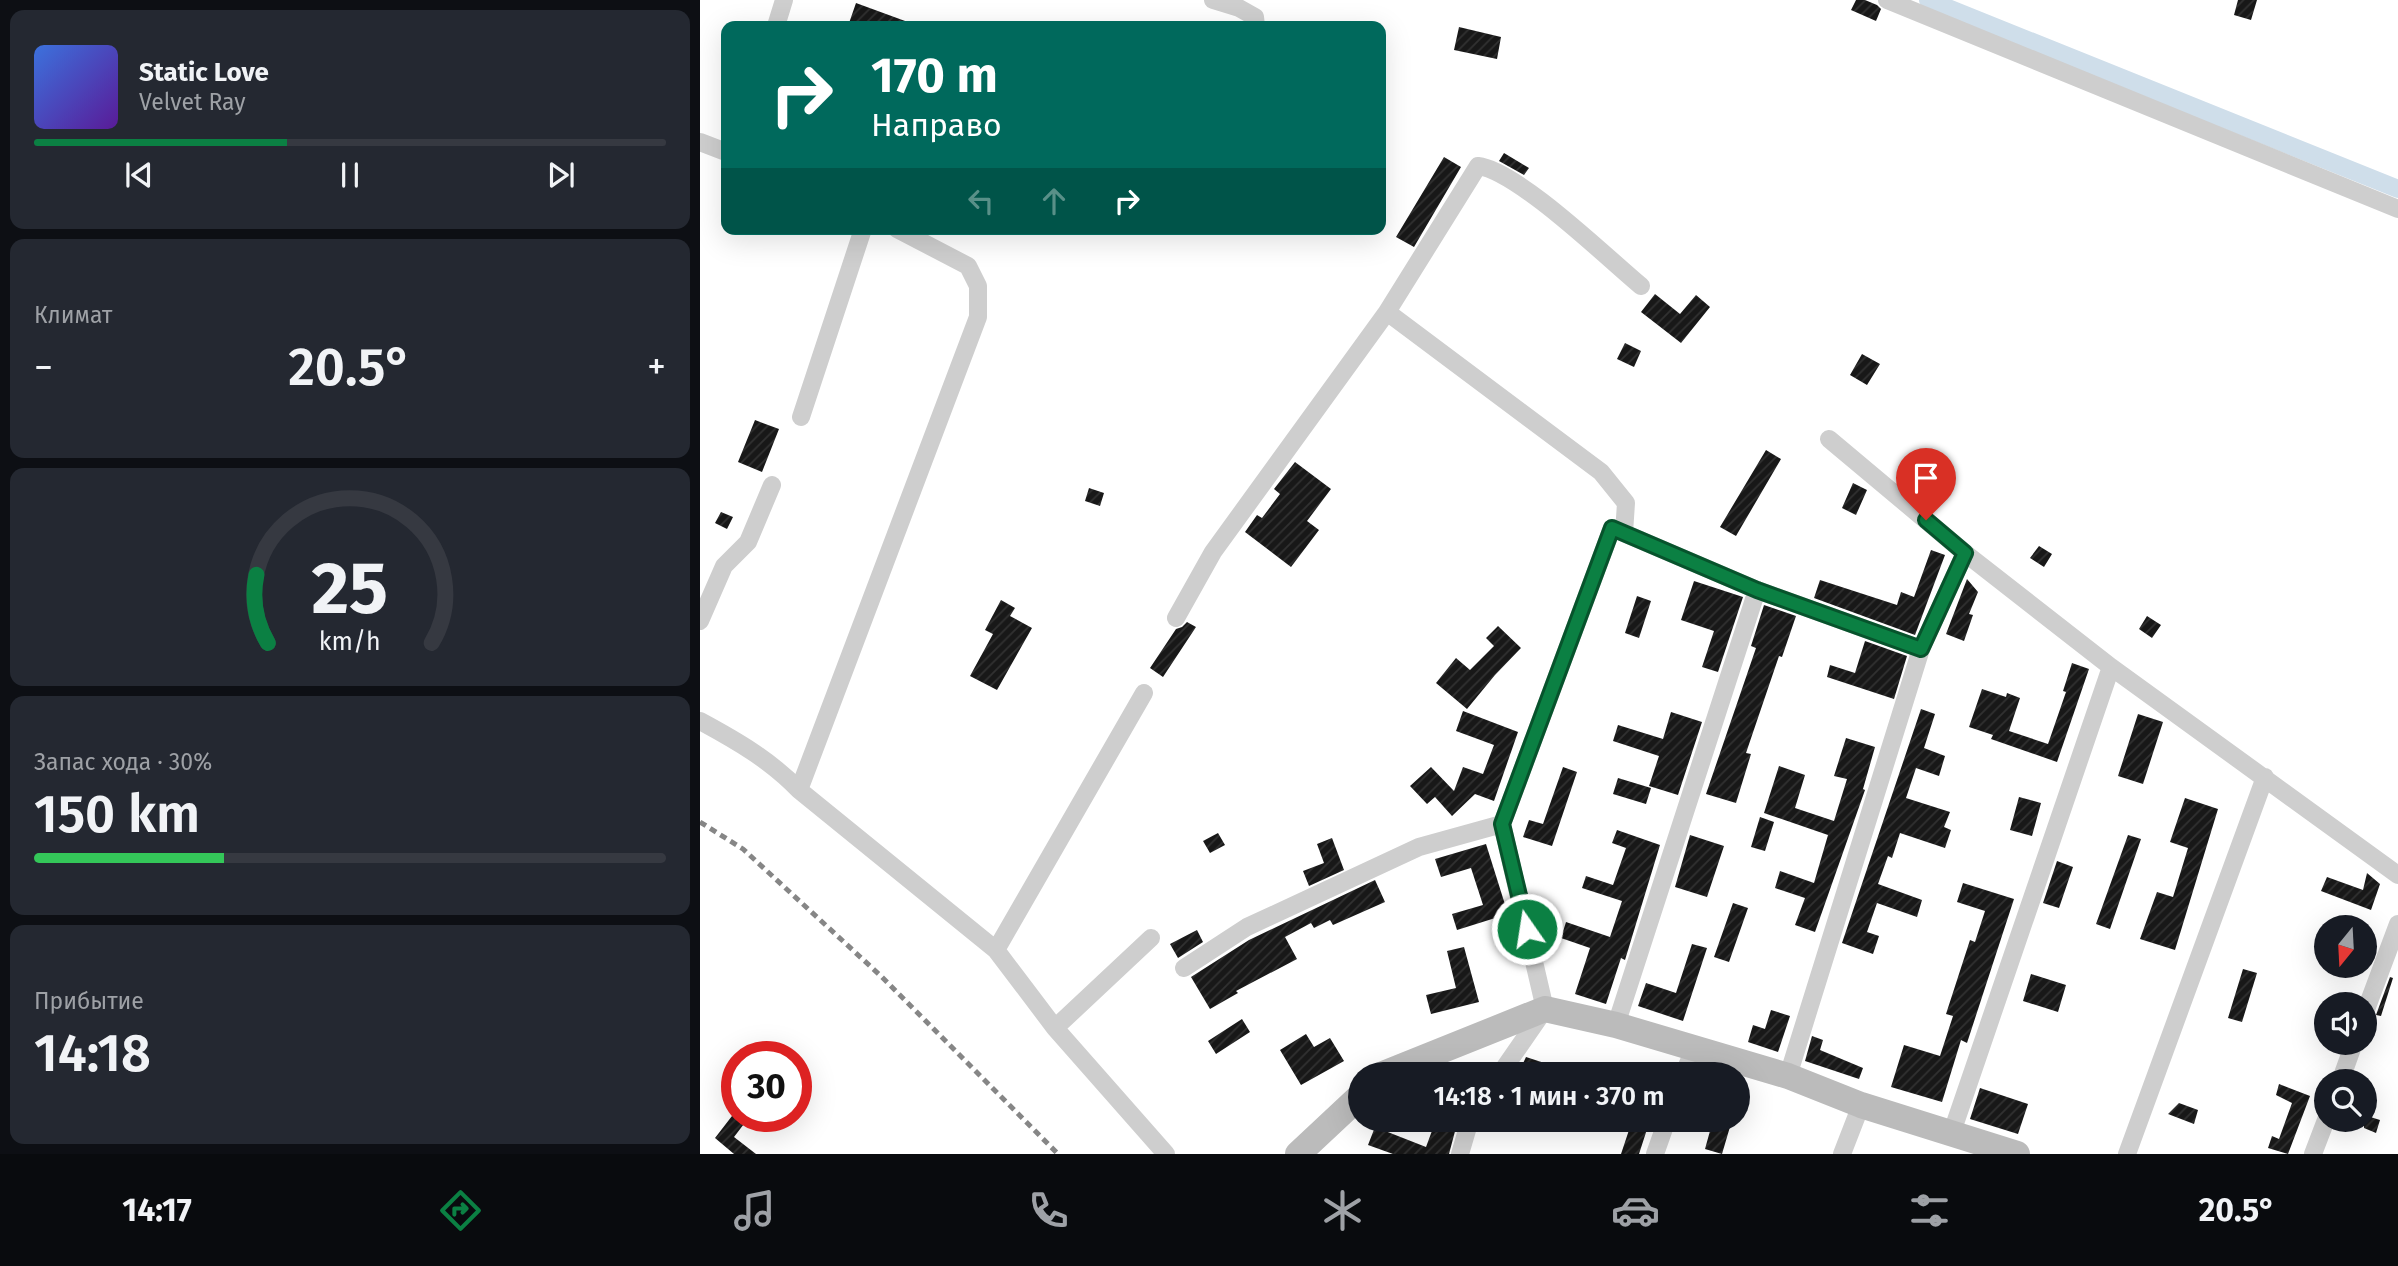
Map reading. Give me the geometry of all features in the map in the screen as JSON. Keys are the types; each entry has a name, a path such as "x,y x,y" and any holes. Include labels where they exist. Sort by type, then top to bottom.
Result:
{"street":[{"path":"778,21 784,0"},
{"path":"1213,0 1239,8 1255,17 1255,21"},
{"path":"1886,0 2398,209"},
{"path":"700,142 721,150"},
{"path":"1176,618 1213,552 1387,313 1478,166 1489,167 1529,191 1641,286"},
{"path":"801,417 861,235"},
{"path":"799,790 978,317 978,286 968,266 909,235"},
{"path":"1387,313 1601,472 1626,503 1624,533"},
{"path":"1829,439 1965,553 2111,667 2398,875"},
{"path":"700,621 724,566 748,542 772,485"},
{"path":"1508,1062 1545,1009 1502,824 1612,528 1757,590 1921,649"},
{"path":"1788,1076 1921,649 1965,553"},
{"path":"1616,1025 1757,590"},
{"path":"1951,1135 2111,667"},
{"path":"996,950 1144,694"},
{"path":"700,721 744,744 778,768 799,790 996,950 1055,1028 1166,1154"},
{"path":"2127,1154 2265,777"},
{"path":"1184,968 1247,927 1419,847 1502,824"},
{"path":"2373,992 2398,924"},
{"path":"1055,1028 1151,938"},
{"path":"1412,1062 1545,1009 1616,1025 1788,1076 1861,1105 2017,1154"},
{"path":"1689,1062 1694,1048"},
{"path":"1842,1154 1861,1105"},
{"path":"1298,1154 1348,1107"},
{"path":"1460,1154 1466,1132"},
{"path":"1655,1154 1663,1132"},
{"path":"2313,1154 2321,1132"}],"building":[{"path":"1856,0 1865,0 1881,9 1876,21 1851,10"},
{"path":"2238,0 2257,0 2251,20 2234,15"},
{"path":"856,3 905,21 850,21"},
{"path":"1459,27 1501,37 1497,59 1454,50"},
{"path":"1504,153 1529,168 1524,175 1499,161"},
{"path":"1444,157 1461,167 1414,247 1396,237"},
{"path":"1655,294 1680,314 1696,295 1710,307 1681,343 1641,312"},
{"path":"1625,343 1641,351 1634,367 1617,359"},
{"path":"1862,354 1880,364 1867,385 1850,375"},
{"path":"755,420 779,429 762,472 738,462"},
{"path":"1766,450 1781,459 1736,536 1720,527"},
{"path":"1295,462 1331,489 1307,521 1319,530 1291,567 1245,532 1257,515 1262,518 1280,494 1274,489"},
{"path":"1853,483 1867,490 1856,515 1842,508"},
{"path":"1089,488 1104,493 1100,506 1085,501"},
{"path":"721,512 733,517 727,529 715,523"},
{"path":"2039,546 2052,554 2044,567 2030,558"},
{"path":"1931,550 1945,555 1915,635 1814,598 1820,580 1897,605 1901,592 1914,597"},
{"path":"1967,579 1978,592 1969,614 1973,615 1964,641 1946,634"},
{"path":"1694,581 1743,597 1718,672 1702,667 1714,631 1681,620"},
{"path":"1637,596 1651,601 1639,638 1625,633"},
{"path":"1001,600 1015,608 1010,616 1032,628 997,690 970,676 993,634 985,630"},
{"path":"1764,605 1796,616 1782,657 1779,656 1746,753 1751,754 1736,803 1706,794 1756,648 1751,646"},
{"path":"2147,616 2161,625 2152,638 2139,629"},
{"path":"1187,622 1196,627 1163,677 1150,668 1176,629"},
{"path":"1498,626 1521,648 1467,709 1436,683 1456,658 1470,670 1494,646 1486,638"},
{"path":"1865,641 1907,656 1894,699 1827,677 1830,665 1855,673"},
{"path":"2072,663 2089,669 2057,762 1991,739 1993,735 1969,727 1982,689 2006,697 2007,693 2020,698 2009,731 2048,744 2066,692 2063,691"},
{"path":"1921,709 1935,714 1924,748 1945,756 1939,776 1916,768 1906,798 1950,812 1944,827 1951,830 1945,848 1900,833 1892,858 1888,856 1878,884 1922,900 1917,917 1877,903 1867,932 1879,936 1873,954 1842,943"},
{"path":"1463,711 1518,732 1494,801 1475,794 1452,816 1435,797 1427,804 1410,786 1431,767 1454,791 1463,767 1483,774 1494,745 1456,731"},
{"path":"1671,712 1702,722 1678,795 1649,786 1659,756 1613,741 1618,725 1663,739"},
{"path":"2138,714 2163,722 2143,784 2118,776"},
{"path":"1846,738 1875,747 1863,789 1865,790 1815,932 1795,925 1805,898 1775,888 1780,871 1814,883 1828,835 1764,813 1779,766 1805,775 1795,808 1834,821 1847,779 1834,776"},
{"path":"1563,767 1577,772 1552,846 1523,837 1529,820 1543,824"},
{"path":"1618,778 1651,788 1646,804 1613,794"},
{"path":"2019,797 2041,803 2032,836 2010,830"},
{"path":"2185,798 2218,809 2175,950 2140,939 2157,892 2173,897 2188,848 2170,842"},
{"path":"1760,817 1774,822 1765,851 1751,847"},
{"path":"1617,830 1660,845 1625,960 1621,958 1606,1004 1575,994 1590,948 1561,938 1566,922 1610,937 1622,901 1582,888 1586,876 1613,885 1626,848 1612,843"},
{"path":"1218,833 1225,845 1210,853 1203,841"},
{"path":"1690,835 1724,846 1707,897 1675,887"},
{"path":"2128,835 2141,839 2110,929 2096,924"},
{"path":"1332,838 1344,870 1309,886 1303,871 1324,863 1317,844"},
{"path":"1486,844 1508,914 1457,930 1452,914 1483,905 1471,868 1441,877 1435,859"},
{"path":"2057,861 2073,867 2059,908 2043,903"},
{"path":"2367,873 2380,884 2371,910 2321,891 2327,877 2363,890"},
{"path":"1375,880 1385,902 1333,925 1330,920 1314,928 1311,923 1285,937 1297,959 1236,991 1238,993 1210,1009 1191,977 1249,940"},
{"path":"1963,883 2014,899 1967,1043 1961,1040 1942,1102 1891,1087 1904,1045 1940,1056 1953,1016 1946,1014 1970,940 1975,942 1985,911 1957,902"},
{"path":"1733,903 1748,908 1729,962 1714,957"},
{"path":"1197,930 1203,942 1178,958 1170,944"},
{"path":"1692,944 1707,948 1683,1021 1638,1006 1646,983 1676,993"},
{"path":"1464,947 1479,1002 1431,1014 1426,995 1456,988 1447,951"},
{"path":"2243,969 2257,973 2242,1022 2228,1018"},
{"path":"2031,974 2066,985 2058,1012 2023,1001"},
{"path":"2390,977 2393,978 2381,1016 2377,1015"},
{"path":"1771,1010 1790,1016 1778,1052 1748,1042 1753,1025 1765,1029"},
{"path":"1242,1019 1250,1032 1216,1054 1208,1041"},
{"path":"1306,1034 1314,1047 1330,1038 1344,1061 1301,1085 1280,1050"},
{"path":"1812,1036 1823,1040 1820,1050 1863,1068 1859,1079 1805,1061"},
{"path":"1526,1057 1541,1062 1524,1062"},
{"path":"2279,1084 2310,1096 2288,1154 2268,1148 2272,1136 2279,1139 2292,1103 2276,1095"},
{"path":"1980,1088 2028,1104 2018,1134 1970,1119"},
{"path":"2179,1103 2198,1110 2194,1124 2168,1114"},
{"path":"721,1130 738,1132 734,1137 756,1154 734,1154 715,1138"},
{"path":"1373,1132 1388,1132 1426,1147 1432,1132 1455,1132 1449,1154 1393,1154 1368,1145"},
{"path":"1628,1132 1646,1132 1639,1154 1621,1154"},
{"path":"1710,1132 1728,1132 1722,1154 1705,1149"}],"waterway":[{"path":"1928,0 2398,189"}],"railway":[{"path":"700,822 743,849 882,977 1058,1154"}],"route":[{"path":"1527,929 1502,824 1612,528 1757,590 1921,649 1965,553 1926,520"}]}
